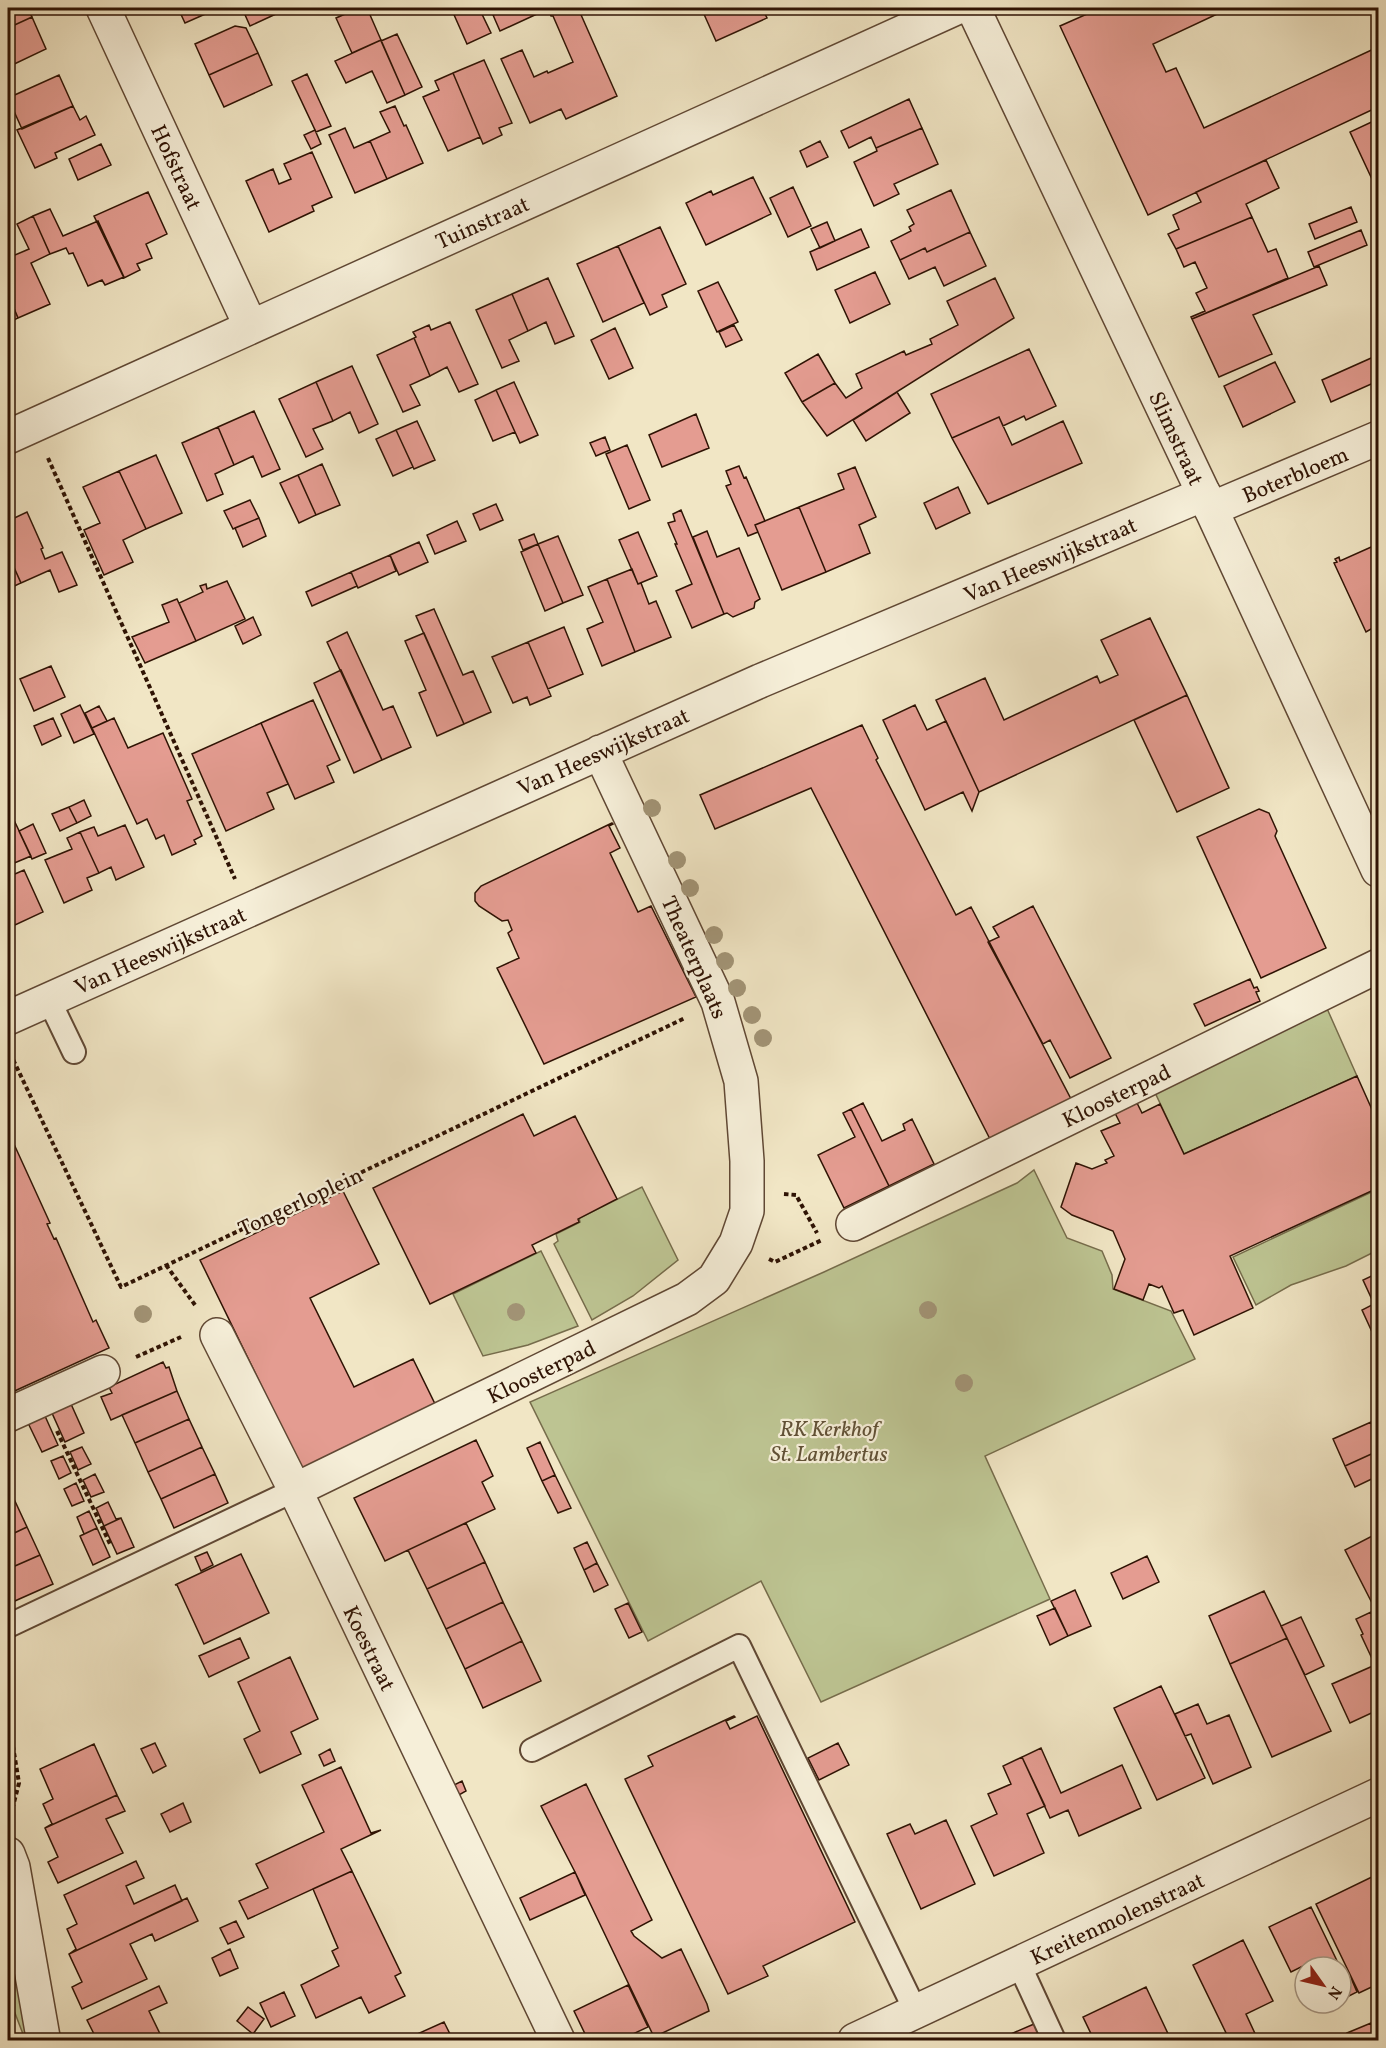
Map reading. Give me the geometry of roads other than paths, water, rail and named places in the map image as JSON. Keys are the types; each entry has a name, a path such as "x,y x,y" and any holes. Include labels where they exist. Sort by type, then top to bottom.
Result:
{"street":[{"name":"Hofstraat","path":"103,8 251,327"},
{"name":"Tuinstraat","path":"20,431 956,8"},
{"name":"Slimstraat","path":"973,8 1378,870"},
{"name":"Boterbloem","path":"1207,502 1378,438"},
{"name":"Van Heeswijkstraat","path":"8,1018 771,677 1207,502"},
{"name":"Theaterplaats","path":"600,752 718,1002 741,1081 747,1161 747,1202"},
{"name":"Kloosterpad","path":"853,1224 1378,966"},
{"name":"Kloosterpad","path":"295,1490 687,1299 714,1279 736,1243 747,1202"},
{"name":"Koestraat","path":"213,1330 295,1490 558,2040"},
{"path":"8,1415 103,1372"},
{"name":"Kreitenmolenstraat","path":"855,2040 1378,1795"},
{"path":"8,1854 13,1867 42,2040"}],"lane":[{"path":"49,1000 74,1052"},
{"path":"8,1626 295,1490"},
{"path":"532,1750 739,1646 916,2012"},
{"path":"1019,1964 1054,2040"}],"park label":[{"name":"RK Kerkhof St. Lambertus","path":"829,1440"}]}
